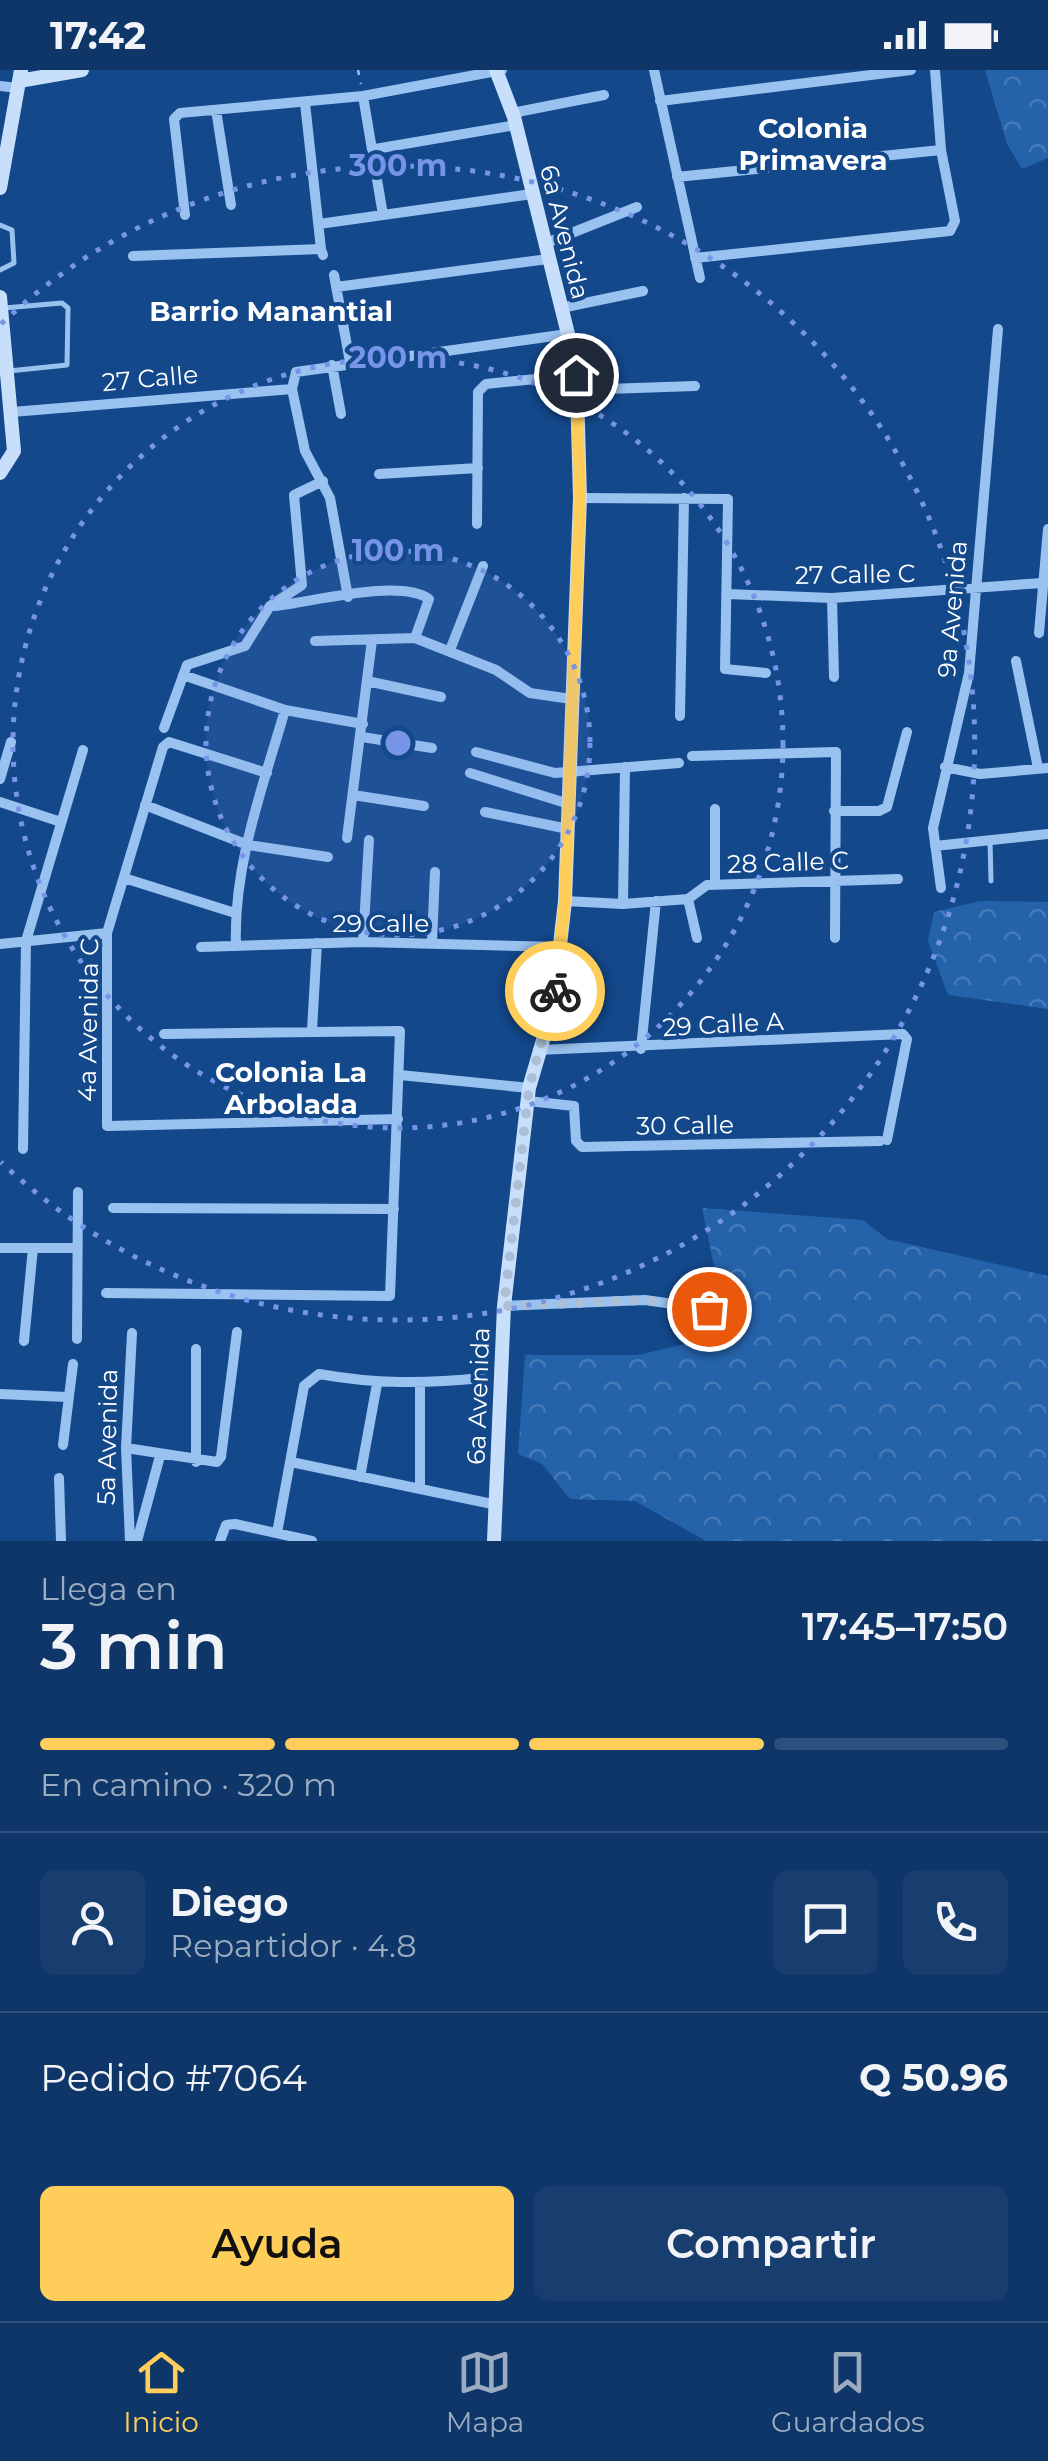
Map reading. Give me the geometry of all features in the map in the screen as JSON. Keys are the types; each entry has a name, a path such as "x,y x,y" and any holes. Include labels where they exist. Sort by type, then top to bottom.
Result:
{"street":[{"path":"0,86 82,70"},
{"path":"184,215 174,119 180,113 363,96 498,70"},
{"name":"6a Avenida","path":"494,1541 504,1306 528,1095 553,1006 565,901 580,498 576,383 568,334 498,70"},
{"path":"654,70 700,278"},
{"path":"660,101 912,70"},
{"path":"695,258 945,232 954,227 941,150 934,70"},
{"path":"0,188 20,80"},
{"path":"374,150 604,94"},
{"path":"363,96 383,214"},
{"path":"134,256 322,252 306,103"},
{"path":"216,110 231,205"},
{"path":"677,176 941,150"},
{"path":"318,224 532,194"},
{"path":"350,362 335,281 546,252 637,207"},
{"path":"561,308 643,290"},
{"path":"0,297 14,450 1,472"},
{"name":"9a Avenida","path":"941,888 934,846 934,814 969,673 972,591 998,330"},
{"path":"348,597 330,498 305,451 292,389 296,372 568,334"},
{"path":"332,365 340,414"},
{"path":"477,524 478,392 486,384 695,386"},
{"name":"27 Calle","path":"12,412 292,389"},
{"path":"380,474 478,468"},
{"path":"164,728 183,675 192,662 244,646 270,606 302,586 294,499 296,492 323,481"},
{"path":"580,498 726,498 729,502 725,670 766,673"},
{"path":"680,716 684,498"},
{"path":"1038,633 1048,529"},
{"path":"450,650 484,566"},
{"name":"27 Calle C","path":"728,594 832,598 1042,583"},
{"path":"270,606 397,590 428,599 414,638"},
{"path":"832,598 834,677"},
{"path":"315,641 414,638 496,670 530,693 570,699"},
{"path":"348,838 372,640"},
{"path":"945,767 980,774 1043,768 1016,662"},
{"path":"183,675 286,710 432,748"},
{"path":"368,681 441,697"},
{"path":"236,945 235,913 248,844 286,710"},
{"path":"834,811 883,810 907,732"},
{"path":"0,779 11,742"},
{"name":"4a Avenida C","path":"267,773 165,744 107,933 107,1126 398,1119"},
{"path":"23,1148 26,942 84,750"},
{"path":"476,752 555,773 679,763"},
{"path":"692,756 836,752 834,938"},
{"path":"623,904 625,767"},
{"path":"470,774 568,804"},
{"path":"353,795 424,806"},
{"path":"0,802 61,822"},
{"path":"144,805 248,844 328,857"},
{"path":"716,809 716,885"},
{"path":"484,812 568,829"},
{"path":"934,846 1048,835"},
{"path":"363,942 369,840"},
{"path":"432,942 436,872"},
{"path":"124,878 235,913"},
{"name":"28 Calle C","path":"565,901 623,904 688,899 704,886 898,878"},
{"path":"688,899 697,938"},
{"path":"640,1049 656,901"},
{"path":"0,944 107,933"},
{"name":"29 Calle","path":"202,947 432,942 561,947"},
{"path":"312,1030 317,944"},
{"path":"106,1293 390,1296 402,1036 395,1029 164,1034"},
{"name":"29 Calle A","path":"538,1050 640,1049 902,1034 907,1039 884,1140"},
{"name":"30 Calle","path":"400,1074 574,1106 576,1142 582,1146 884,1140"},
{"path":"77,1339 78,1192"},
{"path":"113,1208 394,1210"},
{"path":"0,1248 76,1248"},
{"path":"24,1341 33,1248"},
{"path":"504,1306 645,1300 709,1309"},
{"path":"126,1448 196,1462 216,1462 221,1457 237,1332"},
{"name":"5a Avenida","path":"132,1333 126,1448 134,1541"},
{"path":"196,1349 196,1462"},
{"path":"62,1446 73,1364"},
{"path":"277,1533 304,1386 311,1378 318,1374 377,1384 420,1385 482,1378"},
{"path":"360,1477 377,1384"},
{"path":"420,1385 420,1488"},
{"path":"0,1394 66,1397"},
{"path":"134,1541 160,1456"},
{"path":"290,1462 497,1505"},
{"path":"60,1478 61,1541"},
{"path":"220,1541 226,1524 312,1541"}],"lane":[{"path":"0,225 12,230 14,263 0,270"},
{"path":"1,308 29,309 62,303 68,308 70,362 62,367 8,371"},
{"path":"34,360 34,369"},
{"path":"990,838 991,881"}],"path":[{"path":"358,70 363,96"}],"green space":[{"path":"985,70 1048,70 1048,158 1022,169 1007,144"},
{"path":"980,901 1048,902 1048,1009 948,995 928,941 934,912"},
{"path":"702,1208 863,1220 887,1239 1048,1276 1048,1541 706,1541 635,1501 570,1499 542,1464 518,1454 525,1355 638,1355 728,1334"}],"way so far":[{"path":"555,991 529,1088 504,1306 645,1300 709,1309"}],"district":[{"name":"Colonia Primavera","path":"813,144"},
{"name":"Barrio Manantial","path":"271,311"},
{"name":"Colonia La Arbolada","path":"291,1088"}],"route":[{"path":"555,991 565,901 580,498 576,375"}]}
